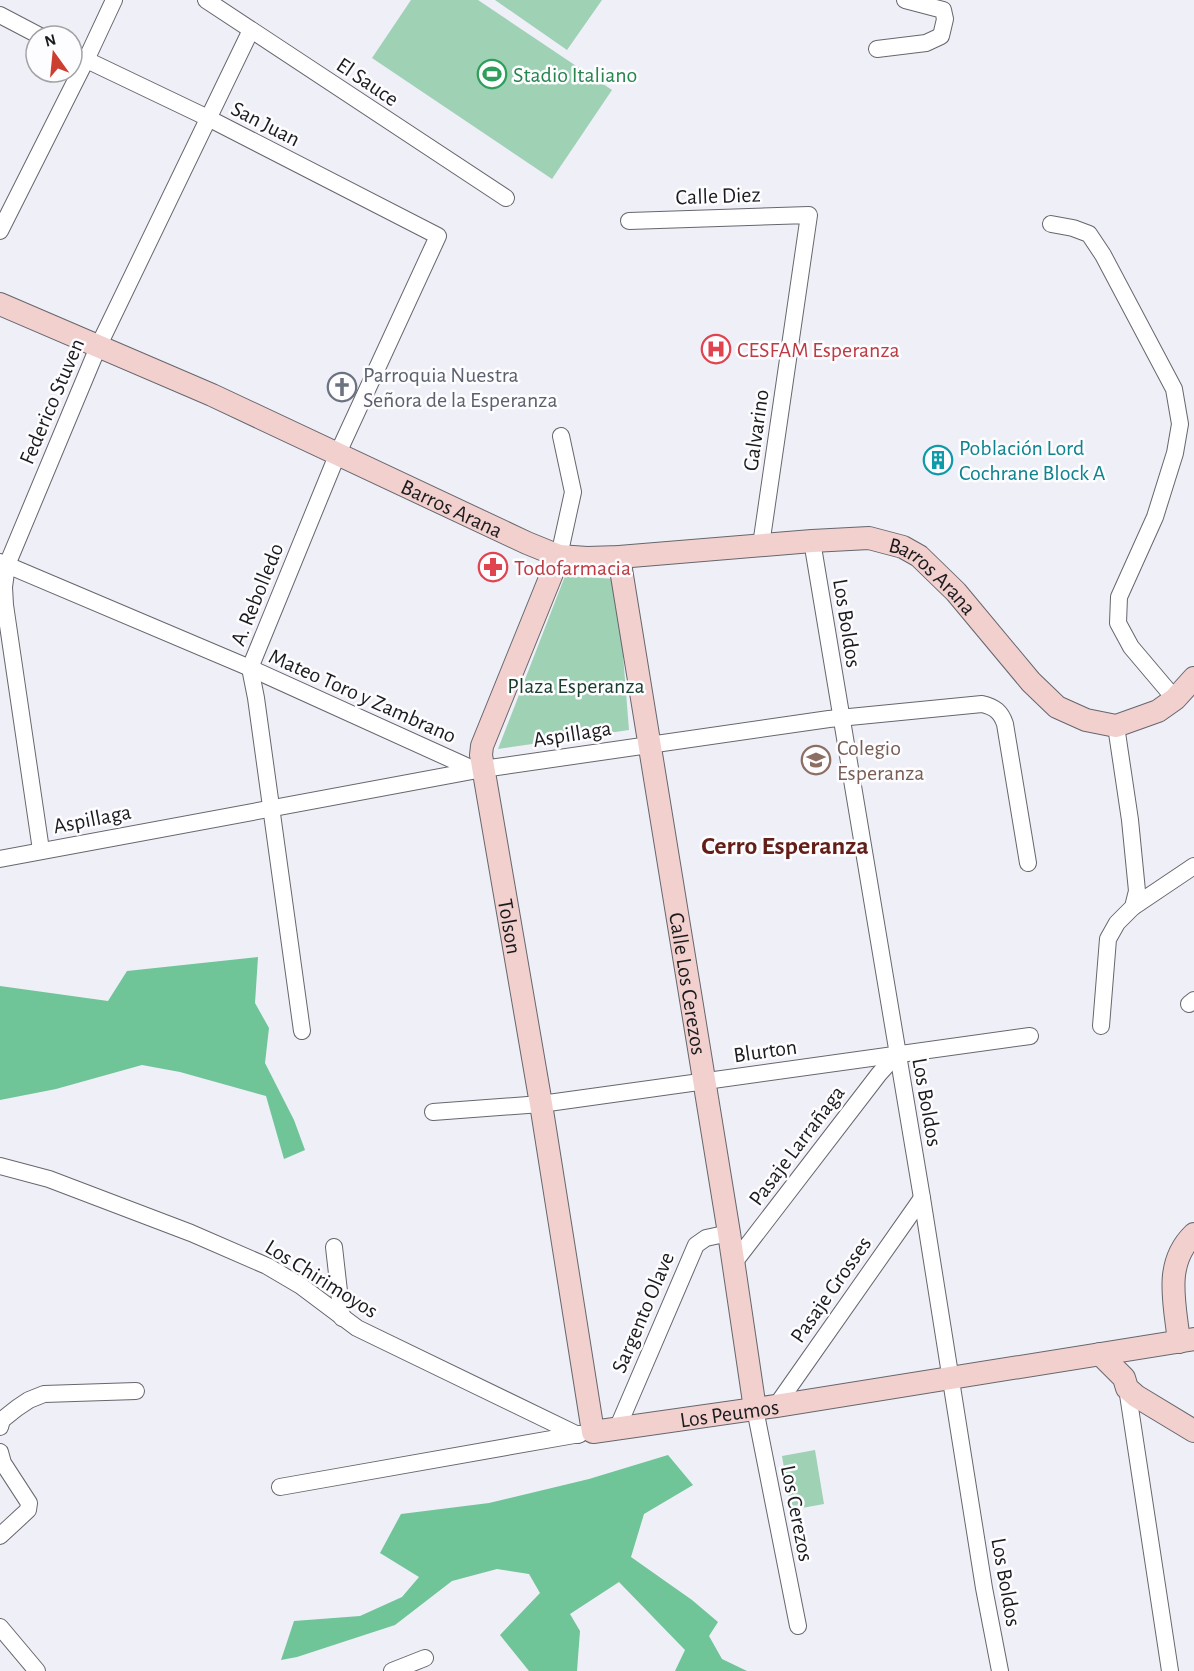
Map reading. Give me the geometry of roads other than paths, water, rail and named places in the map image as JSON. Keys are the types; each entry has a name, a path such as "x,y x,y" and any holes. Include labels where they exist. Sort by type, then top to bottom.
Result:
{"street":[{"path":"84,48 114,0"},
{"name":"El Sauce","path":"206,0 506,198"},
{"path":"877,49 926,43 941,36 945,19 943,10 905,0"},
{"path":"0,15 24,28"},
{"name":"Federico Stuven","path":"41,850 5,605 4,563 98,347 251,30"},
{"name":"San Juan","path":"84,58 208,118 438,236"},
{"path":"0,231 66,84"},
{"name":"Calle Diez","path":"629,221 809,214"},
{"name":"Galvarino","path":"761,545 809,214"},
{"path":"1051,224 1089,234 1103,255 1174,389 1180,424 1175,453 1155,517 1119,597 1118,623 1131,647 1175,699"},
{"name":"A. Rebolledo","path":"302,1031 250,668 338,453 438,236"},
{"name":"Barros Arana","path":"0,304 212,395 559,556 619,557 869,538 903,547 919,556 956,592 1031,682 1057,707 1086,720 1116,726"},
{"name":"Tolson","path":"561,436 573,492 559,556 482,746 479,769 541,1104 585,1433"},
{"name":"Los Boldos","path":"812,541 922,1198 984,1588 1000,1671"},
{"name":"Calle Los Cerezos","path":"619,557 733,1264 765,1408"},
{"name":"Mateo Toro y Zambrano","path":"4,563 479,769"},
{"path":"1133,907 1137,891 1130,820 1116,726 1158,711 1175,699 1194,678"},
{"name":"Aspillaga","path":"0,859 479,769 840,718 982,704 997,709 1005,724 1028,863"},
{"path":"1101,1026 1108,939 1117,923 1133,907 1194,866"},
{"name":"Blurton","path":"434,1112 541,1104 1030,1036"},
{"name":"Pasaje Larrañaga","path":"733,1264 879,1074 897,1054"},
{"name":"Los Chirimoyos","path":"0,1166 49,1179 191,1233 267,1266 301,1286 357,1328 585,1433"},
{"name":"Pasaje Grosses","path":"765,1408 922,1198"},
{"name":"Sargento Olave","path":"617,1429 696,1245 706,1238 729,1233"},
{"path":"1186,1341 1173,1280 1174,1263 1181,1249 1194,1233"},
{"path":"334,1247 342,1318"},
{"name":"Los Peumos","path":"280,1487 585,1433 765,1408 1186,1341"},
{"path":"1130,1350 1125,1383 1170,1671"},
{"path":"1100,1354 1144,1402 1194,1431"},
{"path":"0,1427 2,1420 16,1408 44,1394 136,1391"},
{"name":"Los Cerezos","path":"765,1408 798,1626"},
{"path":"0,1452 13,1481 29,1503 28,1510 0,1536"},
{"path":"0,1627 37,1671"},
{"path":"392,1671 425,1658"}],"place":[{"name":"Stadio Italiano","path":"492,74"},
{"name":"CESFAM Esperanza","path":"716,349"},
{"name":"Parroquia Nuestra Señora de la Esperanza","path":"342,387"},
{"name":"Población Lord Cochrane Block A","path":"938,460"},
{"name":"Todofarmacia","path":"493,567"},
{"name":"Colegio Esperanza","path":"816,760"}],"district":[{"name":"Cerro Esperanza","path":"785,845"}],"park label":[{"name":"Plaza Esperanza","path":"576,685"}]}
